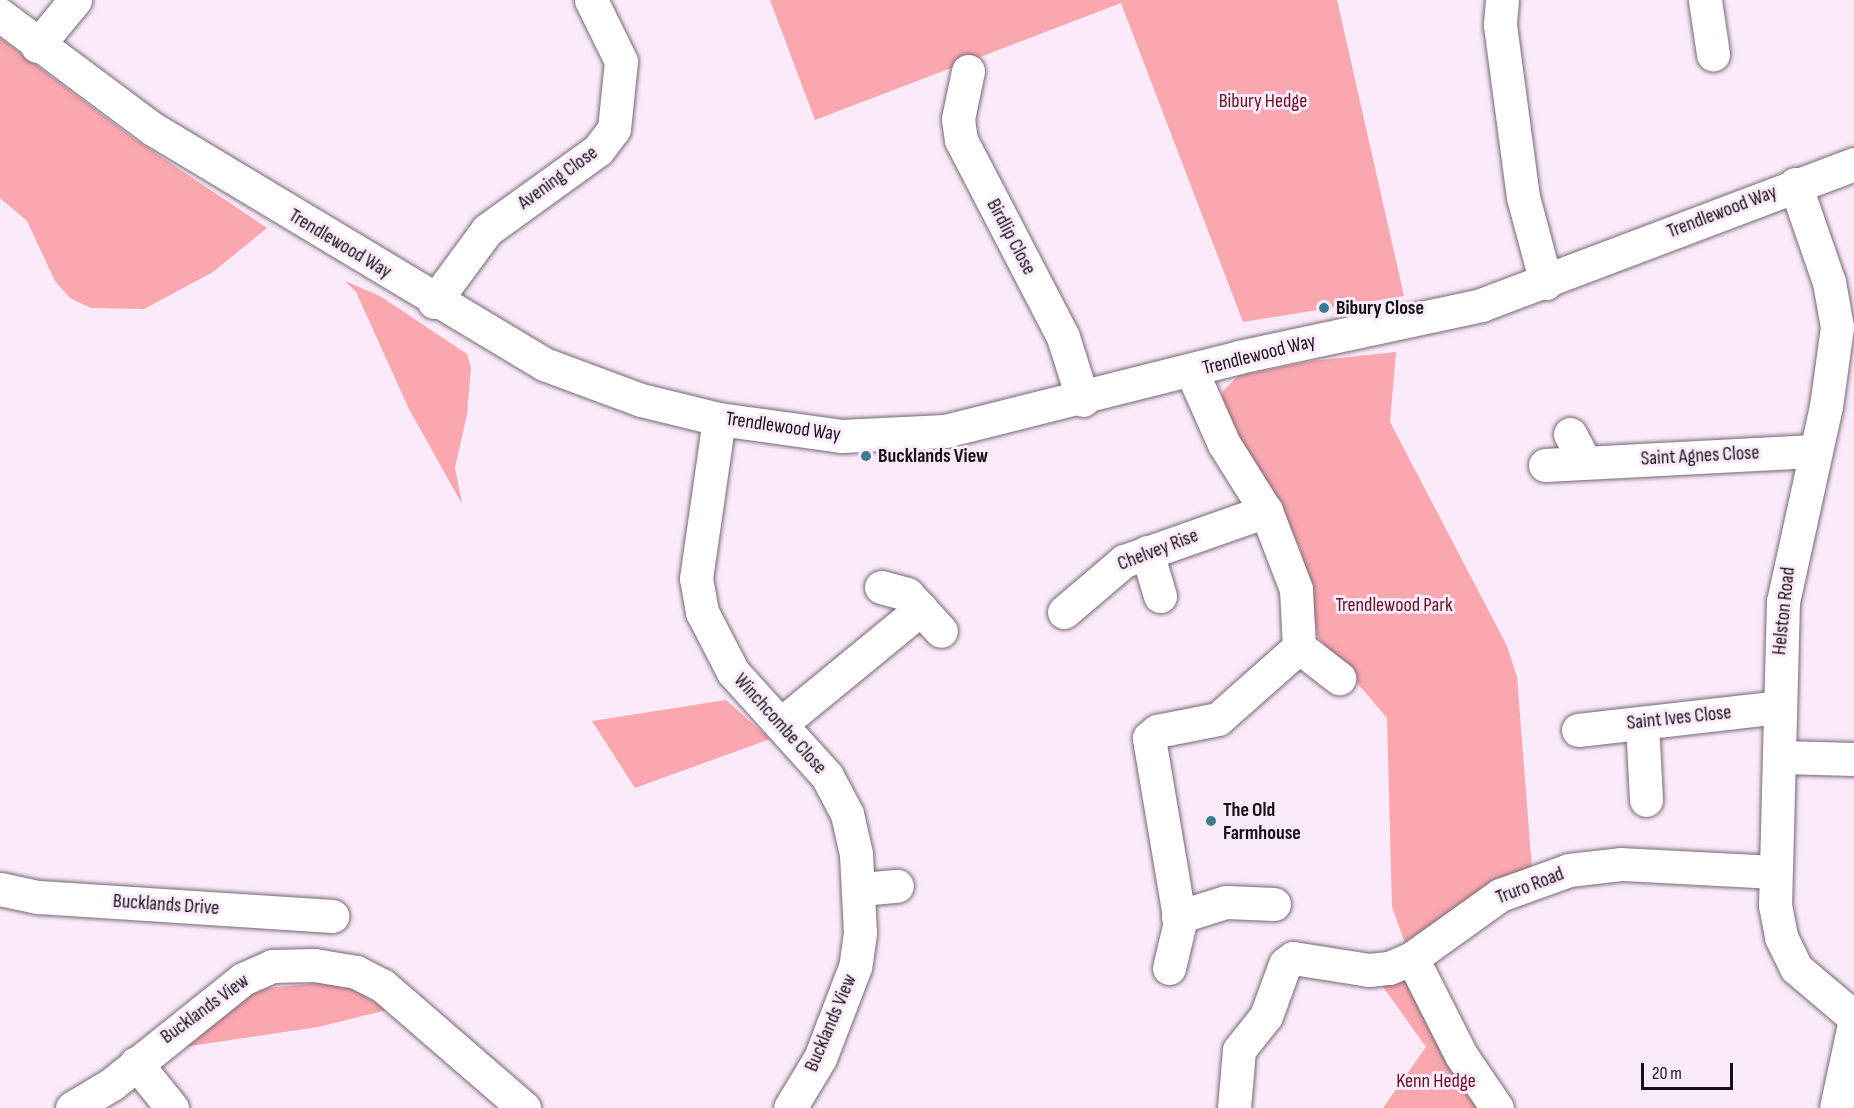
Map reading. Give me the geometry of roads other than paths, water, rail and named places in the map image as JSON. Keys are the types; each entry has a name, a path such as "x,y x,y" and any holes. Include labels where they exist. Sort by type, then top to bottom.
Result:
{"street":[{"path":"37,46 75,0"},
{"name":"Avening Close","path":"434,302 481,236 598,150 614,129 621,60 591,0"},
{"path":"1502,0 1500,25 1523,197 1546,283"},
{"path":"1705,0 1711,54"},
{"name":"Trendlewood Way","path":"0,15 37,46 153,129 434,302 544,364 642,400 719,419 841,436 890,436 945,431 1481,305 1546,283 1795,184 1854,164"},
{"name":"Birdlip Close","path":"968,71 960,135 1063,337 1083,400"},
{"name":"Helston Road","path":"1795,184 1829,282 1837,327 1783,601 1779,707 1782,757 1773,872 1777,922 1788,954 1816,990 1854,1017"},
{"path":"1192,372 1220,437 1266,511 1296,589 1299,647 1339,678"},
{"name":"Winchcombe Close","path":"719,419 698,597 733,672 821,768 847,814 860,889 860,933"},
{"path":"1570,434 1585,462"},
{"name":"Saint Agnes Close","path":"1545,465 1814,451"},
{"name":"Chelvey Rise","path":"1064,612 1109,569 1147,552 1266,511"},
{"path":"1147,552 1160,596"},
{"path":"782,723 931,620 907,594 881,586"},
{"path":"1169,968 1179,916 1149,738 1157,731 1212,723 1299,647"},
{"name":"Saint Ives Close","path":"1578,730 1779,707"},
{"path":"1642,723 1646,801"},
{"path":"1782,757 1854,759"},
{"name":"Truro Road","path":"1234,1108 1241,1046 1266,1016 1286,962 1308,957 1374,970 1412,958 1500,895 1569,870 1621,864 1773,872"},
{"path":"860,889 897,886"},
{"name":"Bucklands Drive","path":"0,889 39,897 332,916"},
{"path":"1179,916 1226,902 1274,904"},
{"name":"Bucklands View","path":"796,1106 831,1034 855,966 860,933"},
{"path":"1412,958 1461,1055 1497,1108"},
{"name":"Bucklands View","path":"72,1108 136,1063 255,972 279,966 327,966 356,972 390,991 524,1108"},
{"path":"1836,1108 1854,1024"},
{"path":"136,1063 172,1108"}],"place":[{"name":"Bibury Close","path":"1324,308"},
{"name":"Bucklands View","path":"866,456"},
{"name":"The Old Farmhouse","path":"1211,821"}],"park label":[{"name":"Bibury Hedge","path":"1263,101"},
{"name":"Trendlewood Park","path":"1394,605"},
{"name":"Kenn Hedge","path":"1436,1081"}]}
